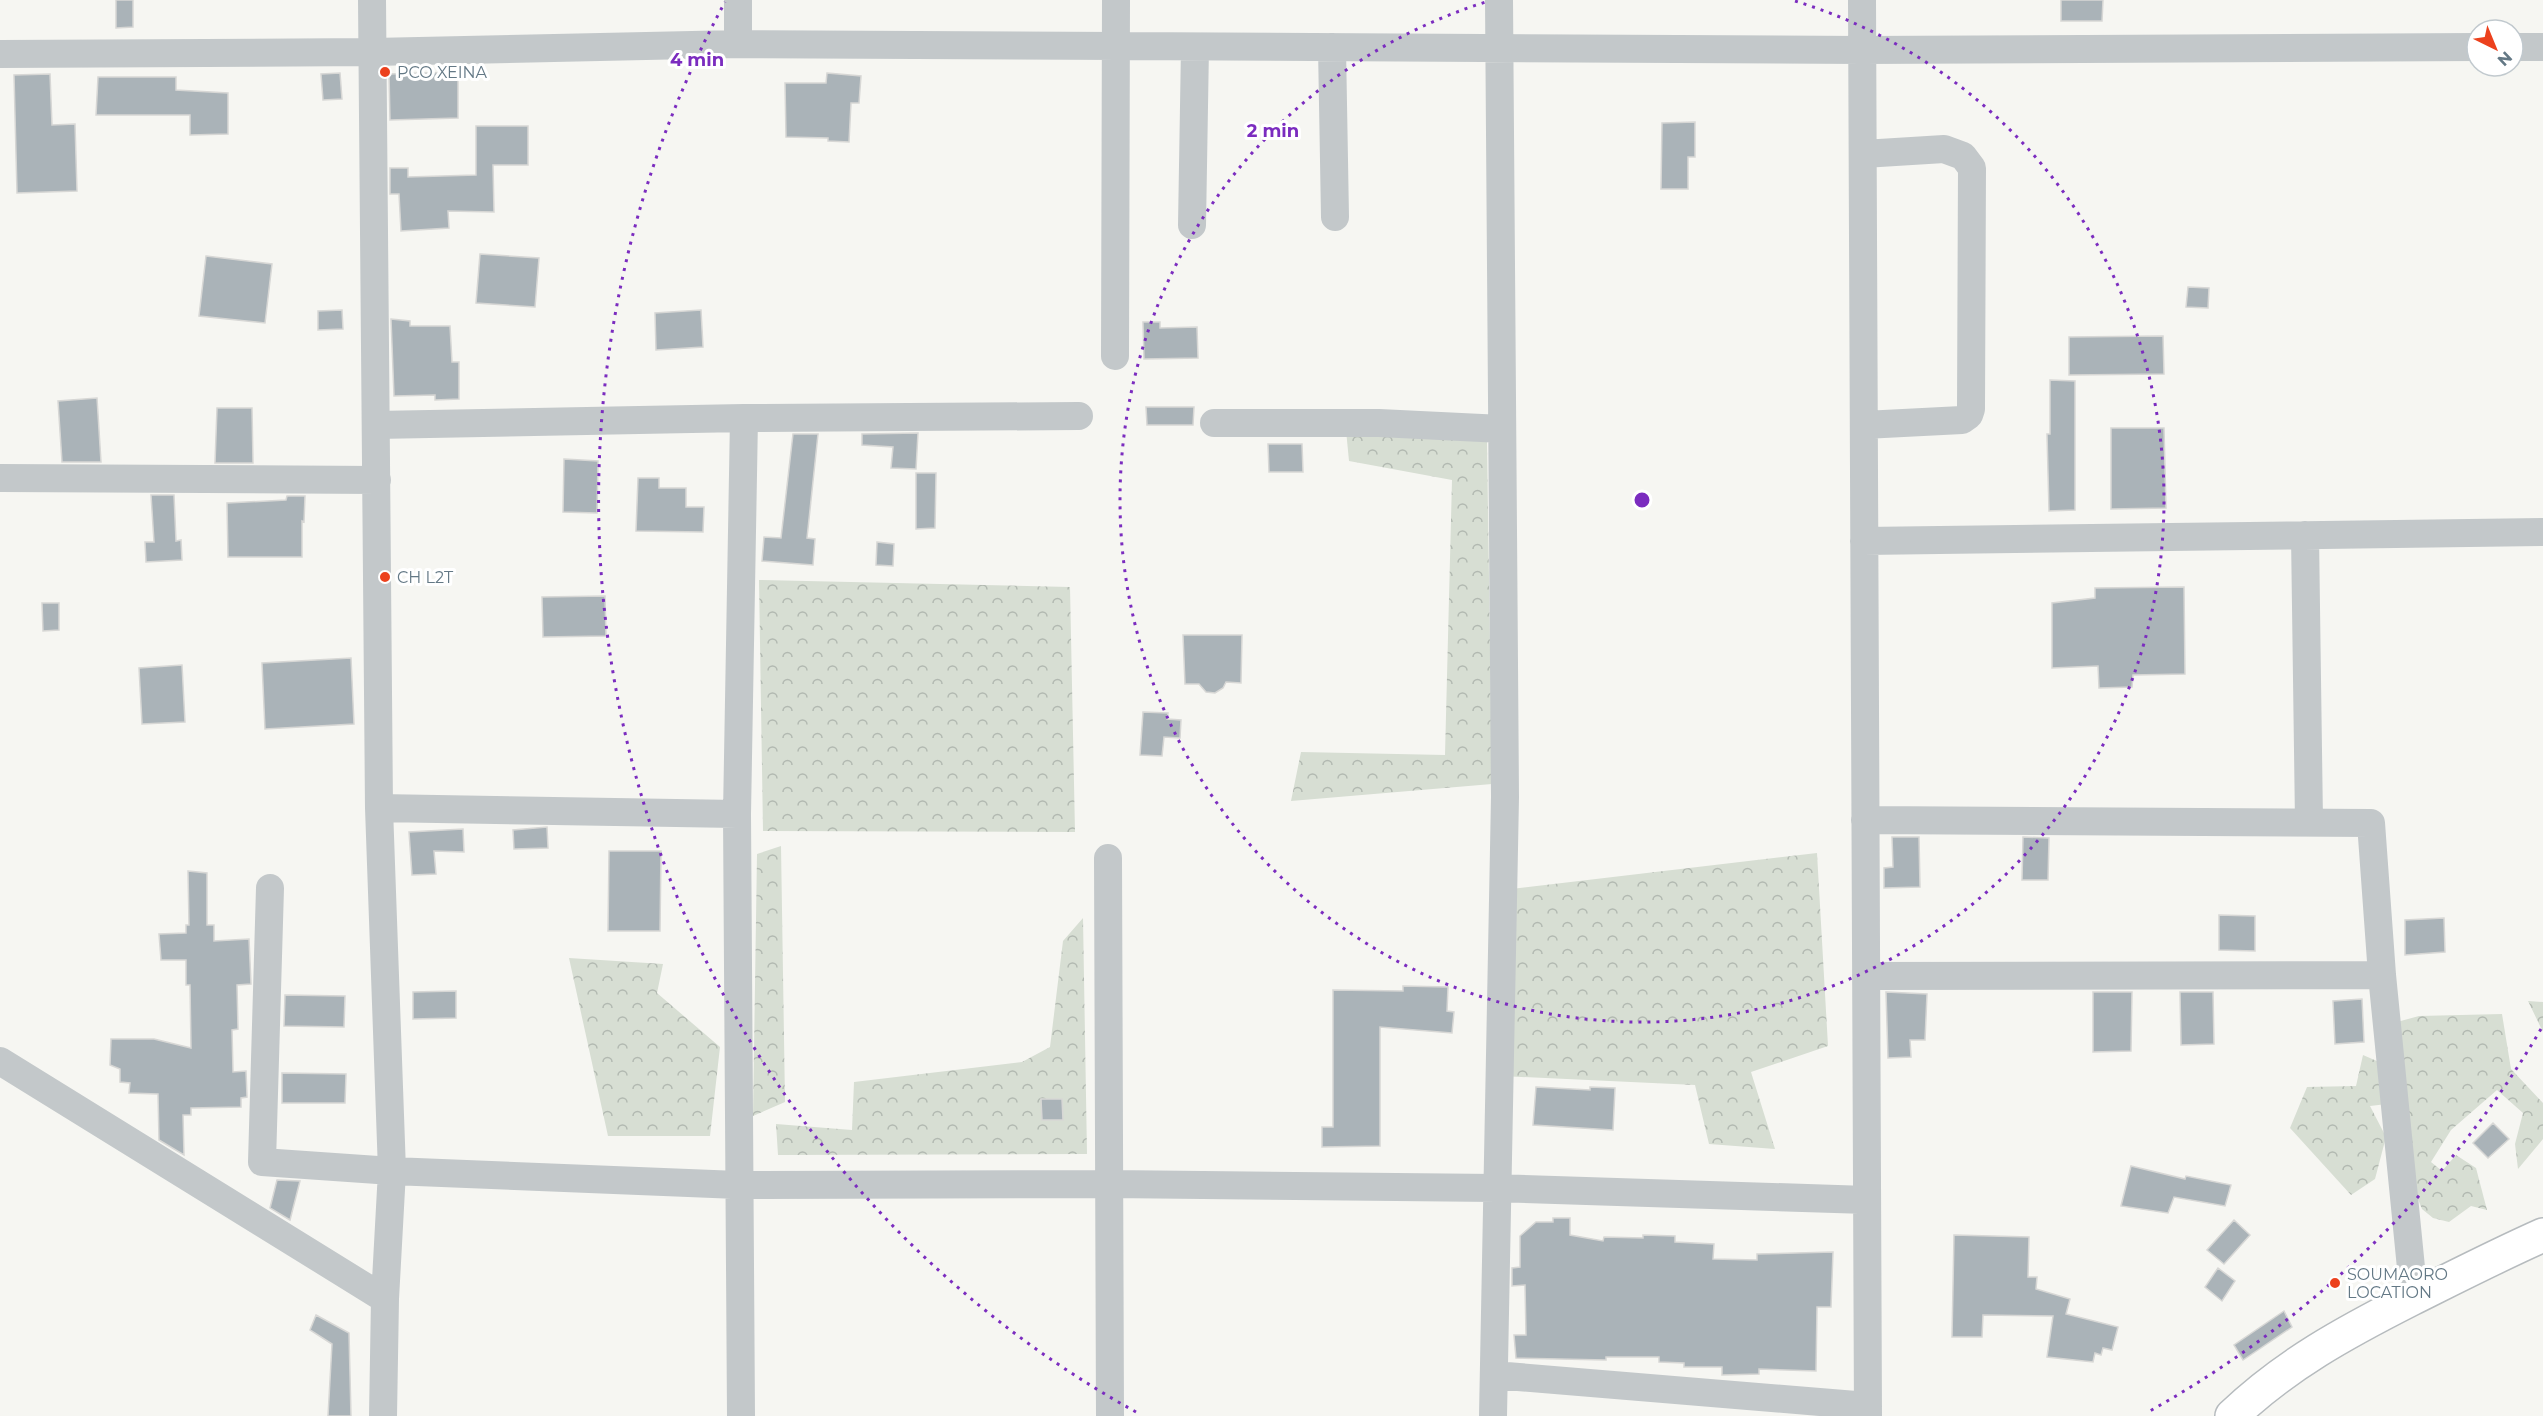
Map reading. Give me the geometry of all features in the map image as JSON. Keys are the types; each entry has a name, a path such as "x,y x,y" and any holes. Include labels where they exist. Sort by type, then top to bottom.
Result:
{"main road":[{"path":"2232,1416 2260,1388 2307,1355 2414,1298 2543,1235"}],"street":[{"path":"372,0 379,808 392,1171 385,1299 383,1416"},
{"path":"738,0 738,44"},
{"path":"1115,356 1116,0"},
{"path":"1493,1416 1505,797 1499,0"},
{"path":"1494,1375 1868,1411 1862,0"},
{"path":"0,54 373,52 738,44 1862,50 2465,47"},
{"path":"1192,225 1195,47"},
{"path":"1332,47 1335,217"},
{"path":"2525,47 2543,47"},
{"path":"1863,154 1944,149 1963,156 1972,168 1971,408 1969,416 1962,420 1864,424"},
{"path":"376,425 744,418 1079,416"},
{"path":"741,1416 737,814 744,418"},
{"path":"1214,423 1379,423 1502,429"},
{"path":"0,478 377,480"},
{"path":"1864,541 2543,532"},
{"path":"2305,536 2309,822"},
{"path":"379,808 737,814"},
{"path":"1865,820 2371,823 2382,975 2414,1298"},
{"path":"1108,858 1110,1416"},
{"path":"270,888 262,1162 392,1171 738,1185 1110,1184 1496,1188 1867,1200"},
{"path":"1866,976 2382,975"},
{"path":"0,1061 385,1299"}],"green space":[{"path":"1346,430 1487,442 1492,784 1291,801 1301,752 1445,755 1452,480 1349,461"},
{"path":"759,580 1070,587 1075,832 763,831"},
{"path":"781,846 785,1102 753,1116 757,854"},
{"path":"1817,853 1828,1046 1751,1072 1775,1149 1709,1144 1695,1085 1501,1076 1503,890"},
{"path":"1083,918 1087,1154 778,1155 776,1124 852,1130 854,1082 1022,1062 1050,1047 1063,941"},
{"path":"569,958 663,964 657,993 720,1047 710,1136 608,1136"},
{"path":"2528,1001 2543,1002 2543,1031 2542,1030"},
{"path":"2502,1014 2511,1069 2543,1103 2543,1139 2518,1169 2515,1144 2523,1113 2497,1090 2451,1130 2431,1162 2442,1171 2456,1155 2476,1168 2487,1210 2471,1206 2449,1222 2433,1218 2422,1209 2402,1160 2404,1102 2370,1106 2386,1137 2375,1179 2351,1195 2290,1128 2307,1087 2356,1086 2363,1055 2386,1065 2397,1022 2419,1016"}],"building":[{"path":"116,0 133,0 133,27 116,28"},
{"path":"2061,0 2103,0 2102,21 2061,21"},
{"path":"458,72 458,118 390,120 389,74"},
{"path":"340,73 342,99 323,100 321,74"},
{"path":"827,73 861,76 859,103 851,103 849,142 828,141 828,138 786,137 785,83 826,83"},
{"path":"50,74 52,125 75,124 77,191 17,193 14,75"},
{"path":"98,77 176,77 176,90 228,93 228,134 190,135 190,115 96,115"},
{"path":"1695,122 1695,157 1688,157 1688,189 1661,189 1662,123"},
{"path":"476,126 528,126 528,165 493,165 494,212 448,211 449,228 401,231 399,194 390,194 390,168 408,168 408,177 476,175"},
{"path":"480,254 539,258 535,307 476,303"},
{"path":"206,256 272,264 265,323 199,316"},
{"path":"2188,287 2209,288 2208,308 2186,307"},
{"path":"342,310 343,329 318,330 318,311"},
{"path":"701,310 703,347 656,350 655,313"},
{"path":"391,319 410,321 410,326 450,326 452,362 459,362 459,399 435,400 435,395 394,396"},
{"path":"1143,322 1160,322 1160,328 1197,327 1198,358 1144,359"},
{"path":"2163,336 2164,374 2069,375 2069,337"},
{"path":"2050,380 2075,381 2075,510 2049,511 2047,434 2050,434"},
{"path":"97,398 101,462 62,462 58,401"},
{"path":"1146,407 1194,407 1193,425 1147,425"},
{"path":"217,408 252,408 253,463 215,463"},
{"path":"2111,428 2164,428 2166,508 2111,509"},
{"path":"918,433 916,469 891,468 893,447 862,445 862,434"},
{"path":"793,434 818,434 807,538 815,539 813,565 762,561 764,537 781,538"},
{"path":"1268,444 1302,444 1303,472 1269,472"},
{"path":"564,459 598,461 597,513 563,512"},
{"path":"916,473 936,473 935,528 916,529"},
{"path":"638,478 659,478 659,488 686,488 686,507 704,507 703,532 636,531"},
{"path":"151,495 174,495 176,541 181,540 182,560 146,562 145,542 154,542"},
{"path":"287,496 305,496 302,557 228,557 227,503 286,500"},
{"path":"877,542 894,544 893,566 876,565"},
{"path":"2184,587 2185,674 2133,675 2132,687 2099,688 2098,666 2052,668 2052,603 2095,598 2095,588"},
{"path":"605,596 606,636 543,637 542,597"},
{"path":"42,603 59,603 59,630 43,631"},
{"path":"1183,635 1242,635 1241,683 1226,682 1223,688 1215,693 1206,692 1199,684 1185,684"},
{"path":"351,658 354,724 265,729 262,663"},
{"path":"182,665 185,722 142,724 139,668"},
{"path":"1143,712 1168,713 1167,719 1181,720 1180,738 1164,737 1162,756 1140,755"},
{"path":"547,827 548,848 514,849 513,830"},
{"path":"463,829 464,852 434,851 436,874 412,875 409,832"},
{"path":"1892,837 1919,837 1920,887 1884,888 1884,868 1893,867"},
{"path":"2023,837 2049,838 2048,880 2022,880"},
{"path":"609,851 661,851 660,931 608,931"},
{"path":"188,871 207,873 207,925 214,925 214,941 249,939 251,984 237,985 238,1029 232,1030 233,1072 246,1071 247,1097 241,1098 241,1107 191,1108 191,1115 183,1115 184,1155 159,1140 158,1094 129,1093 130,1083 120,1082 120,1069 110,1065 111,1039 154,1039 191,1048 190,985 186,985 186,960 161,960 159,934 186,933 186,925 189,925"},
{"path":"2219,915 2255,916 2255,951 2219,950"},
{"path":"2444,918 2445,952 2405,955 2405,920"},
{"path":"1403,986 1448,987 1447,1011 1454,1012 1452,1033 1380,1027 1380,1146 1322,1147 1322,1127 1333,1127 1333,990 1403,991"},
{"path":"456,991 456,1018 413,1019 413,992"},
{"path":"1886,992 1927,994 1925,1040 1910,1040 1911,1057 1888,1058"},
{"path":"2093,992 2132,992 2131,1051 2093,1052"},
{"path":"2180,992 2213,992 2214,1044 2181,1045"},
{"path":"285,995 345,996 344,1027 284,1026"},
{"path":"2362,999 2364,1042 2335,1044 2333,1001"},
{"path":"282,1073 346,1074 345,1103 282,1103"},
{"path":"1536,1087 1590,1090 1590,1087 1615,1088 1613,1130 1533,1125"},
{"path":"1041,1099 1062,1099 1063,1120 1042,1120"},
{"path":"2493,1123 2509,1139 2488,1158 2473,1143"},
{"path":"2131,1166 2185,1179 2186,1176 2231,1185 2225,1206 2174,1197 2168,1213 2121,1206"},
{"path":"277,1180 300,1181 290,1220 270,1208"},
{"path":"1553,1218 1570,1218 1570,1235 1603,1241 1604,1237 1643,1238 1643,1235 1675,1236 1675,1242 1714,1244 1713,1259 1757,1260 1757,1254 1833,1252 1831,1307 1817,1307 1816,1371 1759,1369 1759,1374 1722,1375 1722,1367 1684,1367 1684,1363 1659,1362 1659,1357 1606,1357 1606,1360 1516,1358 1514,1335 1526,1335 1525,1285 1512,1286 1512,1268 1520,1267 1520,1236 1536,1222 1553,1222"},
{"path":"2234,1220 2250,1235 2224,1264 2207,1250"},
{"path":"1954,1235 2029,1237 2028,1277 2037,1277 2036,1289 2070,1299 2066,1314 2118,1327 2112,1350 2103,1348 2101,1355 2095,1353 2093,1362 2047,1357 2053,1316 1983,1315 1982,1337 1952,1337"},
{"path":"2218,1268 2235,1281 2222,1301 2205,1287"},
{"path":"2284,1311 2292,1327 2243,1360 2234,1345"},
{"path":"316,1315 349,1333 351,1416 328,1416 332,1344 310,1330"}],"place":[{"name":"PCO XEINA","path":"385,72"},
{"name":"CH L2T","path":"385,577"},
{"name":"SOUMAORO LOCATION","path":"2335,1283"}]}
